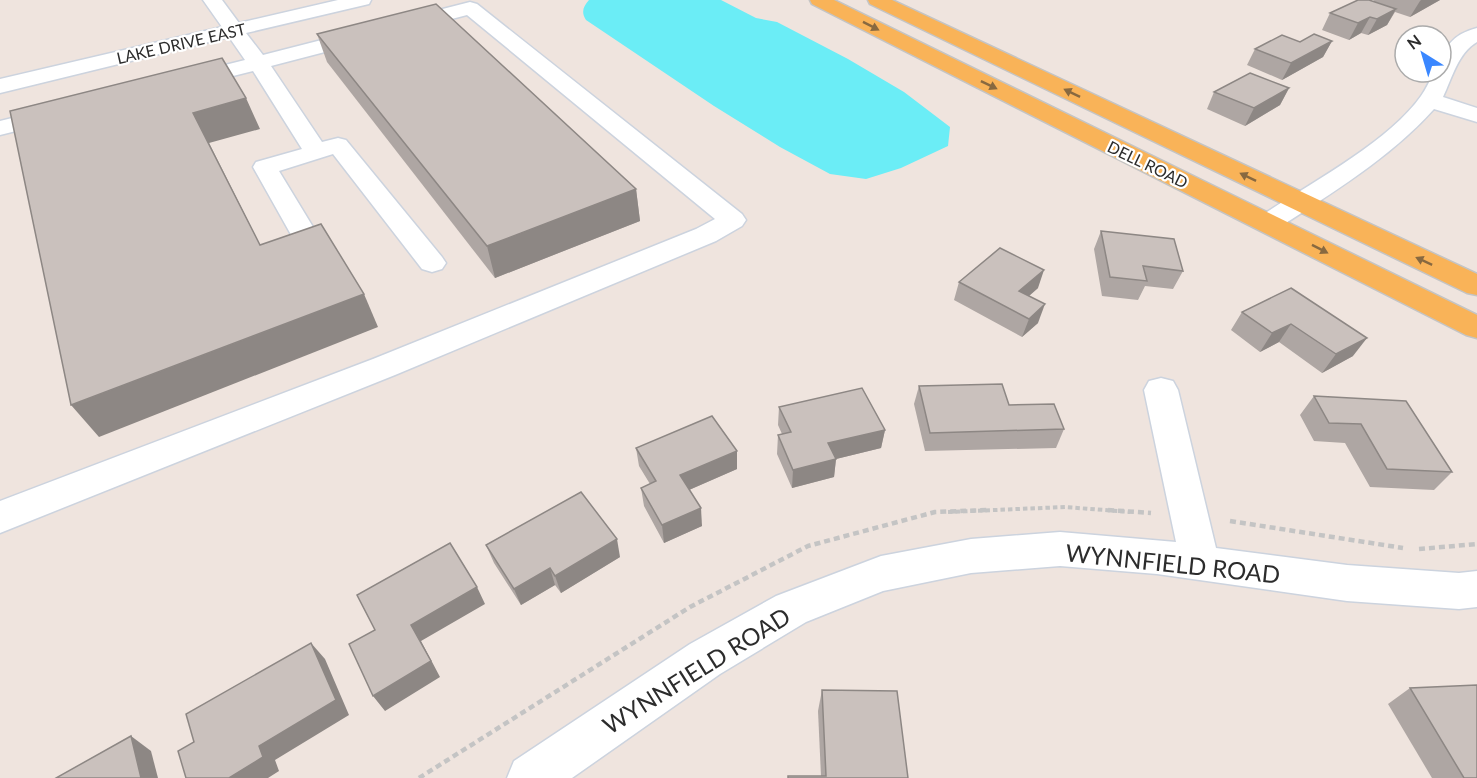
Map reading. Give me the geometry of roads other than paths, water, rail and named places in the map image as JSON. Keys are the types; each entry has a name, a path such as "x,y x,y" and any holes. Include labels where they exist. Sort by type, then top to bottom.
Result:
{"main road":[{"name":"DELL ROAD","path":"819,0 1477,328"},
{"name":"DELL ROAD","path":"877,0 1477,286"}],"street":[{"path":"212,0 258,63 316,152"},
{"name":"LAKE DRIVE EAST","path":"0,86 362,0"},
{"path":"0,517 384,367 706,235 733,220 470,8 157,89"},
{"path":"1268,223 1374,153 1406,126 1430,100 1450,58 1461,43 1477,34"},
{"path":"1430,100 1477,115"},
{"path":"0,129 78,109"},
{"path":"313,250 265,167 338,145 432,263"},
{"path":"1161,390 1200,563"},
{"name":"WYNNFIELD ROAD","path":"533,777 705,659 791,609 881,574 970,556 1060,549 1157,556 1347,583 1459,591 1477,590"}],"water":[{"path":"589,0 721,0 756,18 777,22 848,59 904,92 950,127 948,146 901,168 866,179 830,174 780,147 714,106 586,20 583,10"}]}
